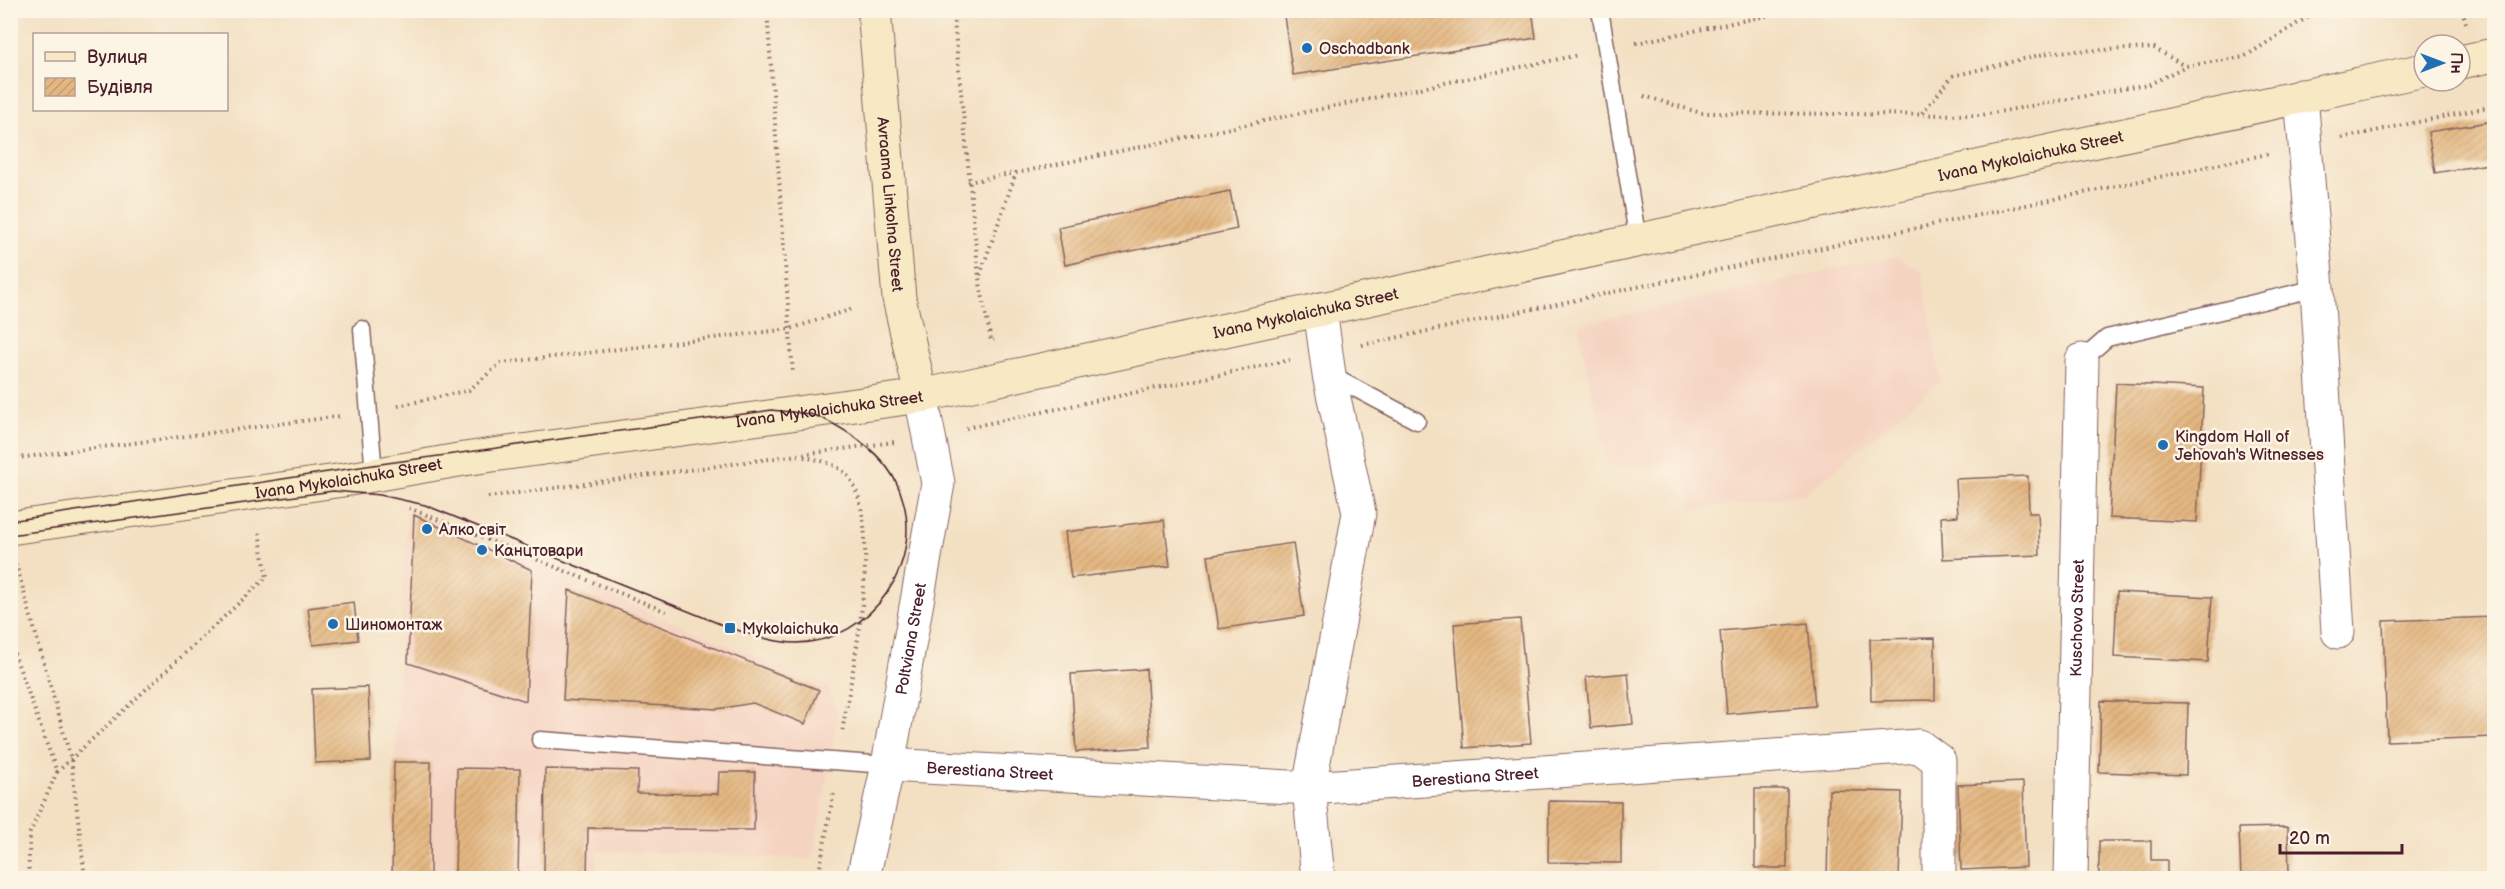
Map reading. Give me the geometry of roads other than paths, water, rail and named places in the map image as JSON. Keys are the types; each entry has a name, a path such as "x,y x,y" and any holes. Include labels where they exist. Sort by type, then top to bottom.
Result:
{"main road":[{"name":"Avraama Linkolna Street","path":"874,10 899,298 921,396"},
{"path":"2472,60 2494,55"},
{"name":"Ivana Mykolaichuka Street","path":"12,542 464,459 921,396 2412,73"}],"street":[{"path":"2301,96 2317,288 2338,632"},
{"path":"1318,879 1309,788 1359,513 1329,375 1320,309"},
{"name":"Kuschova Street","path":"2070,879 2082,360"},
{"name":"Poltviana Street","path":"863,879 888,765 938,483 921,396"},
{"name":"Berestiana Street","path":"888,765 1309,788 1918,746 1940,761 1940,879"}],"lane":[{"path":"1600,10 1638,241"},
{"path":"2082,360 2107,338 2317,288"},
{"path":"362,328 374,474"},
{"path":"1329,375 1416,421"},
{"path":"540,740 888,765"}],"tram line":[{"path":"10,521 373,465 772,410 803,413 827,420 850,434 879,458 900,491 906,518 906,545 899,570 887,593 869,613 848,629 823,639 788,643 730,628 425,505 380,495 333,491 10,535"}],"place":[{"name":"Oschadbank","path":"1307,48"},
{"name":"Kingdom Hall of Jehovah's Witnesses","path":"2163,445"},
{"name":"Алко світ","path":"427,529"},
{"name":"Канцтовари","path":"482,550"},
{"name":"Шиномонтаж","path":"333,624"},
{"name":"Mykolaichuka","path":"730,628"}]}
